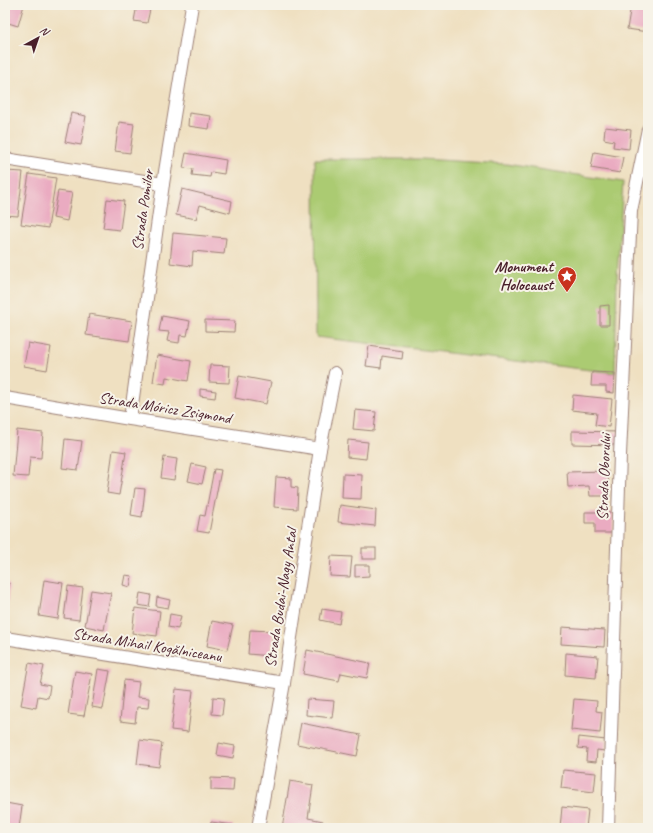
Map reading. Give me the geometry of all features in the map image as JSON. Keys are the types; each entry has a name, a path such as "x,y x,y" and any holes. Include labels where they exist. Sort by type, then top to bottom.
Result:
{"street":[{"name":"Strada Pomilor","path":"130,419 163,184 192,5"},
{"name":"Strada Oborului","path":"608,828 620,464 631,211 648,129"},
{"path":"5,158 163,184"},
{"name":"Strada Budai-Nagy Antal","path":"258,828 284,683 320,448 335,373"},
{"name":"Strada Móricz Zsigmond","path":"5,398 320,448"},
{"name":"Strada Mihail Kogălniceanu","path":"5,638 284,683"}],"green space":[{"path":"315,159 421,159 506,164 623,182 617,278 615,373 316,337"}],"building":[{"path":"5,5 24,5 18,26 5,22"},
{"path":"137,5 151,5 147,23 134,21"},
{"path":"631,5 648,6 648,32 627,29"},
{"path":"71,113 86,116 81,145 65,142"},
{"path":"189,113 211,116 209,129 188,126"},
{"path":"119,122 134,124 130,153 115,151"},
{"path":"605,127 631,130 629,149 613,147 614,141 604,139"},
{"path":"594,152 623,157 620,173 591,168"},
{"path":"186,153 226,160 224,174 211,172 210,177 192,175 193,169 183,168"},
{"path":"6,171 23,172 18,216 5,215"},
{"path":"29,174 56,178 48,228 21,224"},
{"path":"182,189 232,201 230,213 200,205 196,219 176,215"},
{"path":"58,191 72,193 67,221 53,218"},
{"path":"107,199 124,201 120,230 103,228"},
{"path":"173,233 226,238 224,254 193,251 192,266 170,263"},
{"path":"609,305 609,325 600,325 600,306"},
{"path":"89,314 132,321 129,341 86,335"},
{"path":"162,316 190,321 187,336 180,335 179,343 167,341 169,332 159,331"},
{"path":"205,320 235,321 234,332 205,331"},
{"path":"28,343 51,347 47,370 24,366"},
{"path":"369,346 403,351 402,359 382,356 381,368 366,366"},
{"path":"157,355 191,361 188,381 166,377 165,384 153,382"},
{"path":"210,365 230,366 229,383 209,382"},
{"path":"592,372 615,373 614,393 606,392 606,386 591,386"},
{"path":"239,376 271,382 266,404 235,398"},
{"path":"200,389 216,391 215,398 200,396"},
{"path":"573,395 612,399 609,427 595,425 597,413 572,410"},
{"path":"355,410 376,412 374,431 353,429"},
{"path":"17,430 43,433 41,458 30,457 28,477 13,476"},
{"path":"572,431 619,432 619,445 572,444"},
{"path":"65,439 82,441 78,470 62,468"},
{"path":"348,440 368,442 366,459 347,457"},
{"path":"113,450 126,452 119,495 107,493"},
{"path":"164,457 177,459 174,480 161,478"},
{"path":"192,464 206,467 202,484 188,481"},
{"path":"214,469 221,470 209,533 197,531 200,515 205,516"},
{"path":"608,471 609,496 590,496 589,486 568,487 567,472"},
{"path":"343,474 362,475 361,499 342,498"},
{"path":"276,477 291,478 291,487 298,488 297,509 274,507"},
{"path":"135,488 145,489 142,517 131,515"},
{"path":"340,505 376,510 375,526 338,522"},
{"path":"585,512 613,512 613,533 595,533 595,523 585,523"},
{"path":"362,548 376,548 376,559 362,559"},
{"path":"331,556 352,557 350,577 330,576"},
{"path":"355,565 369,565 369,576 355,577"},
{"path":"125,575 132,576 130,587 123,585"},
{"path":"44,580 63,583 58,619 39,616"},
{"path":"5,583 9,583 7,611 5,611"},
{"path":"68,586 83,588 79,620 64,618"},
{"path":"91,590 111,593 104,630 85,626"},
{"path":"140,593 151,595 149,607 138,605"},
{"path":"157,597 170,600 168,608 156,606"},
{"path":"135,608 160,611 157,636 132,633"},
{"path":"322,609 341,612 339,624 320,620"},
{"path":"170,614 181,616 178,629 168,627"},
{"path":"212,621 233,625 227,650 207,646"},
{"path":"562,627 605,630 604,647 561,644"},
{"path":"250,630 273,631 271,656 248,654"},
{"path":"307,650 370,663 367,678 341,673 339,681 303,674"},
{"path":"566,653 598,656 596,678 565,675"},
{"path":"29,663 44,666 40,684 50,686 48,698 38,696 36,708 21,705"},
{"path":"98,669 110,671 103,709 92,707"},
{"path":"75,671 92,674 84,716 68,714"},
{"path":"124,680 139,682 137,697 149,698 148,708 137,707 135,723 120,721"},
{"path":"176,689 193,691 188,732 171,730"},
{"path":"213,697 224,698 222,715 212,714"},
{"path":"307,699 334,701 332,718 306,715"},
{"path":"574,699 597,701 596,711 602,712 600,733 571,730"},
{"path":"301,723 361,735 357,756 297,744"},
{"path":"579,737 606,740 605,751 597,750 596,762 586,761 587,749 578,748"},
{"path":"140,740 162,743 159,767 137,764"},
{"path":"219,743 235,746 233,758 217,755"},
{"path":"563,770 596,773 594,792 561,788"},
{"path":"211,778 234,779 233,791 211,790"},
{"path":"290,781 313,785 308,818 323,821 322,828 282,828"},
{"path":"6,803 22,806 19,828 5,828"},
{"path":"562,807 588,810 586,828 560,828"},
{"path":"211,822 233,825 233,828 210,828"}],"place":[{"name":"Monument Holocaust","path":"567,293"}]}
